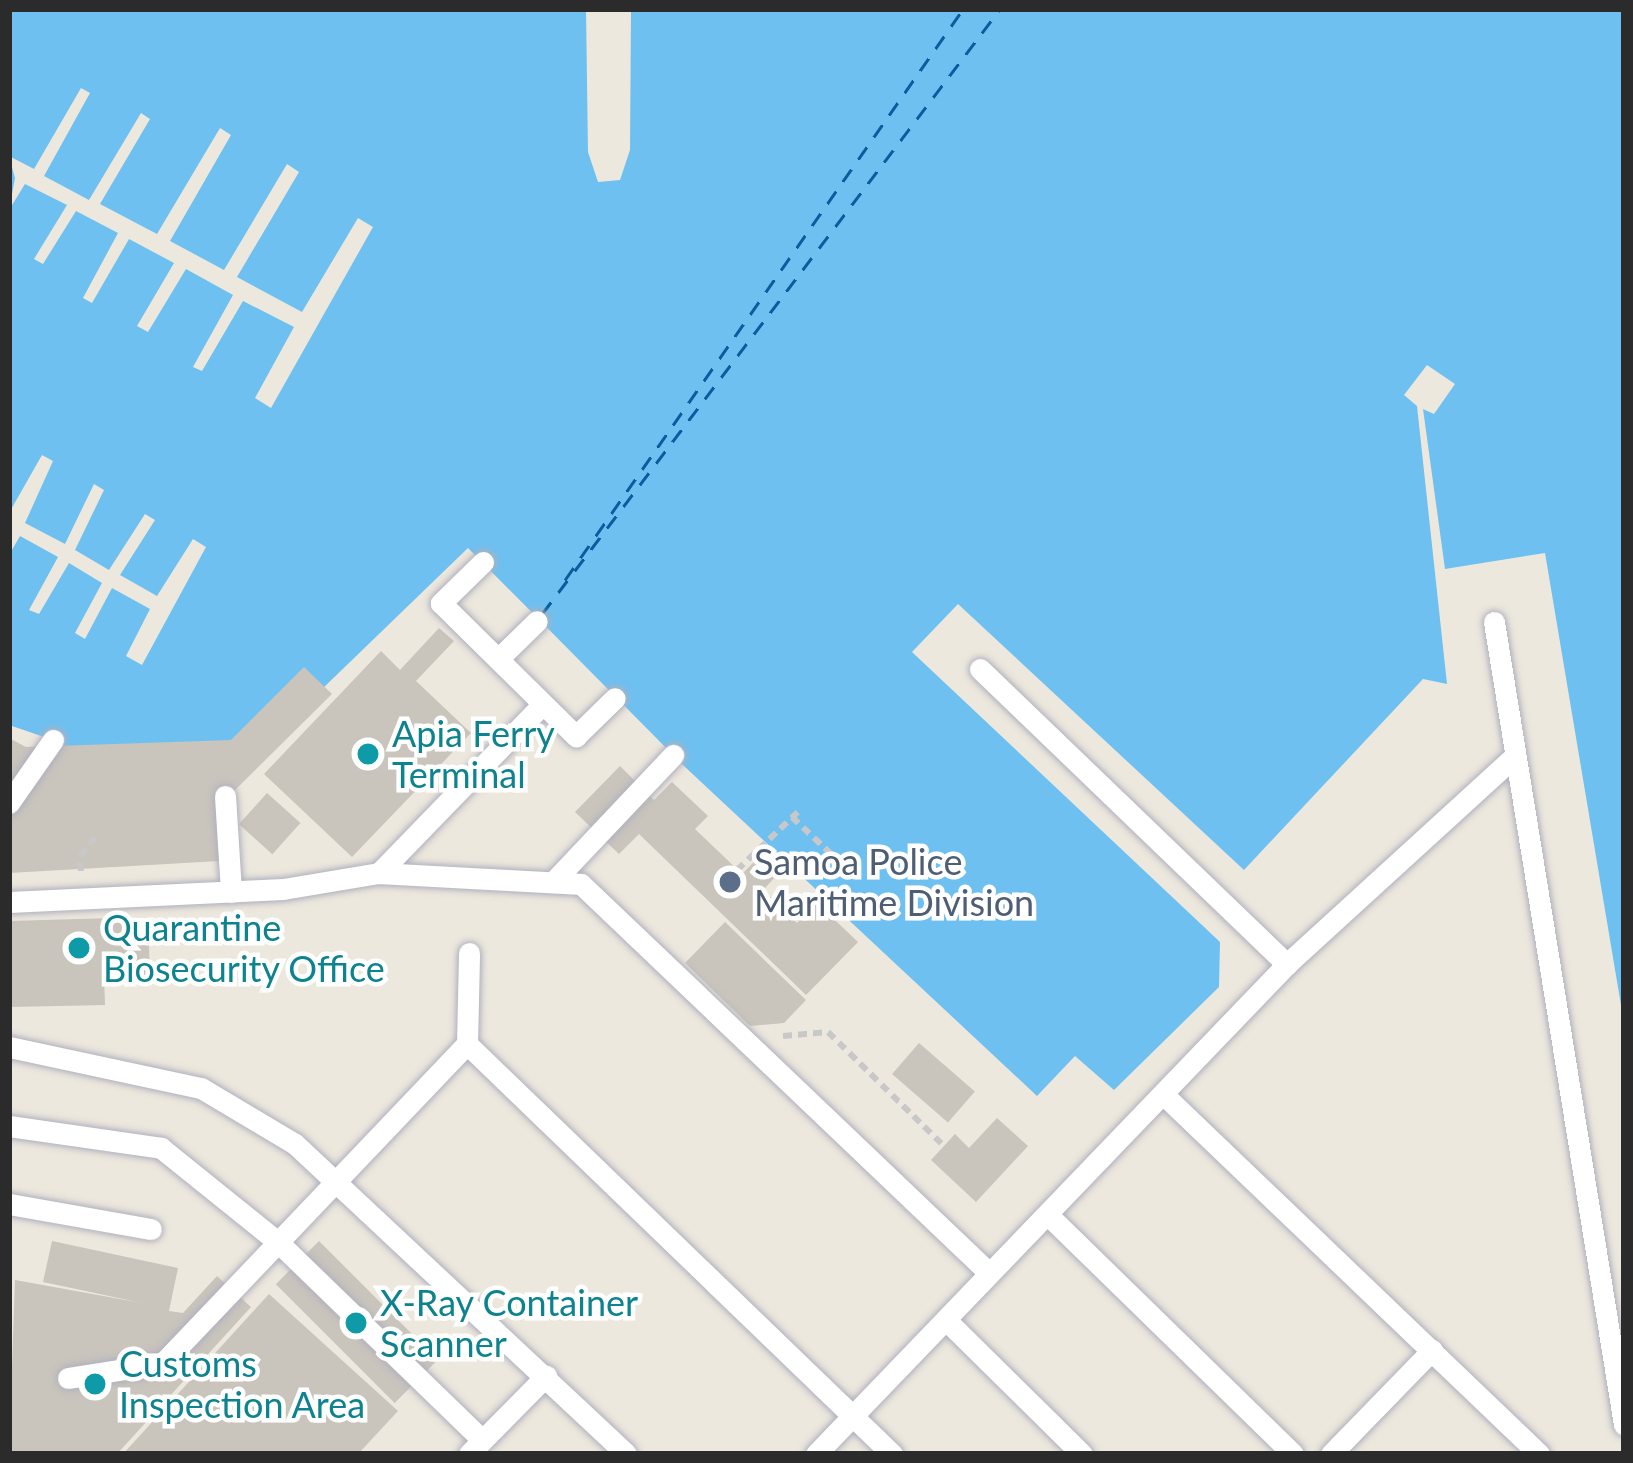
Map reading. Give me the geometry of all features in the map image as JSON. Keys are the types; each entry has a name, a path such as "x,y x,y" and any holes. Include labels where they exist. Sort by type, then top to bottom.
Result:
{"lane":[{"path":"483,562 441,603 576,736 615,698"},
{"path":"497,659 537,621"},
{"path":"1494,622 1624,1425"},
{"path":"980,669 1287,964"},
{"path":"379,873 544,704"},
{"path":"9,803 52,740"},
{"path":"553,882 673,755"},
{"path":"817,1454 1166,1096 1287,964 1515,757"},
{"path":"225,796 231,892"},
{"path":"9,902 231,892 379,873 580,884 989,1273"},
{"path":"68,1378 163,1363 467,1044 470,953"},
{"path":"467,1044 892,1454"},
{"path":"9,1047 201,1088 338,1180 626,1454"},
{"path":"1166,1096 1539,1454"},
{"path":"9,1126 161,1148 278,1242 476,1447 546,1376"},
{"path":"9,1204 151,1229"},
{"path":"1048,1215 1293,1454"},
{"path":"946,1320 1082,1454"},
{"path":"1331,1454 1432,1350"}],"path":[{"path":"737,870 802,808"},
{"path":"792,817 847,869 856,859"},
{"path":"83,899 80,856 99,833"},
{"path":"773,1037 828,1032 943,1145"}],"water":[{"path":"9,9 586,9 588,152 598,182 620,180 630,150 631,9 1624,9 1624,1023 1545,553 1445,569 1423,409 1434,414 1455,384 1427,365 1404,395 1417,406 1447,684 1423,679 1244,870 958,604 912,652 1220,942 1219,987 1114,1090 1075,1056 1037,1096 684,766 468,548 235,773 90,772 53,740 9,725"}],"pier":[{"path":"81,88 90,93 44,176 89,200 141,113 150,119 100,204 157,234 220,128 231,135 170,241 224,270 287,164 299,172 237,277 302,312 358,218 373,227 271,408 255,398 294,327 243,301 202,371 193,367 233,295 186,269 148,332 137,326 174,263 129,239 92,303 83,298 118,233 76,211 43,264 34,259 67,205 25,184 9,210 15,178 9,156 34,169"},
{"path":"42,455 53,461 25,523 65,544 94,484 104,490 75,550 109,570 145,514 155,520 120,575 157,596 193,539 206,547 142,665 126,656 150,609 112,588 85,639 75,633 102,583 69,563 39,614 29,610 58,557 20,536 9,555 9,513"}],"building":[{"name":"Apia Ferry Terminal","path":"439,628 454,641 416,681 471,733 352,857 264,774 381,651 400,670"},
{"path":"304,667 332,694 233,792 237,860 9,873 9,738 26,747 231,740"},
{"name":"Samoa Police Maritime Division","path":"620,766 654,800 672,782 708,816 695,829 742,874 760,856 778,874 763,890 797,923 817,903 858,942 806,995 639,834 619,854 575,812"},
{"path":"267,793 300,823 272,854 239,824"},
{"name":"Quarantine Biosecurity Office","path":"148,917 150,975 104,976 105,1005 9,1007 9,921"},
{"path":"725,922 806,1000 784,1023 750,1026 685,963"},
{"path":"919,1043 975,1092 948,1122 892,1074"},
{"path":"997,1118 1028,1146 976,1202 931,1160 955,1134 969,1148"},
{"name":"Customs Inspection Area","path":"52,1241 178,1268 169,1311 183,1313 217,1276 251,1307 117,1454 9,1454 15,1280 142,1303 43,1282"},
{"name":"X-Ray Container Scanner","path":"319,1241 438,1360 395,1403 276,1284"},
{"path":"269,1294 398,1411 358,1454 123,1454"}],"ferry route":[{"path":"565,580 963,9"},
{"path":"542,614 1000,9"}],"place":[{"name":"Apia Ferry Terminal","path":"368,754"},
{"name":"Samoa Police Maritime Division","path":"730,882"},
{"name":"Quarantine Biosecurity Office","path":"79,948"},
{"name":"X-Ray Container Scanner","path":"356,1323"},
{"name":"Customs Inspection Area","path":"95,1384"}]}
